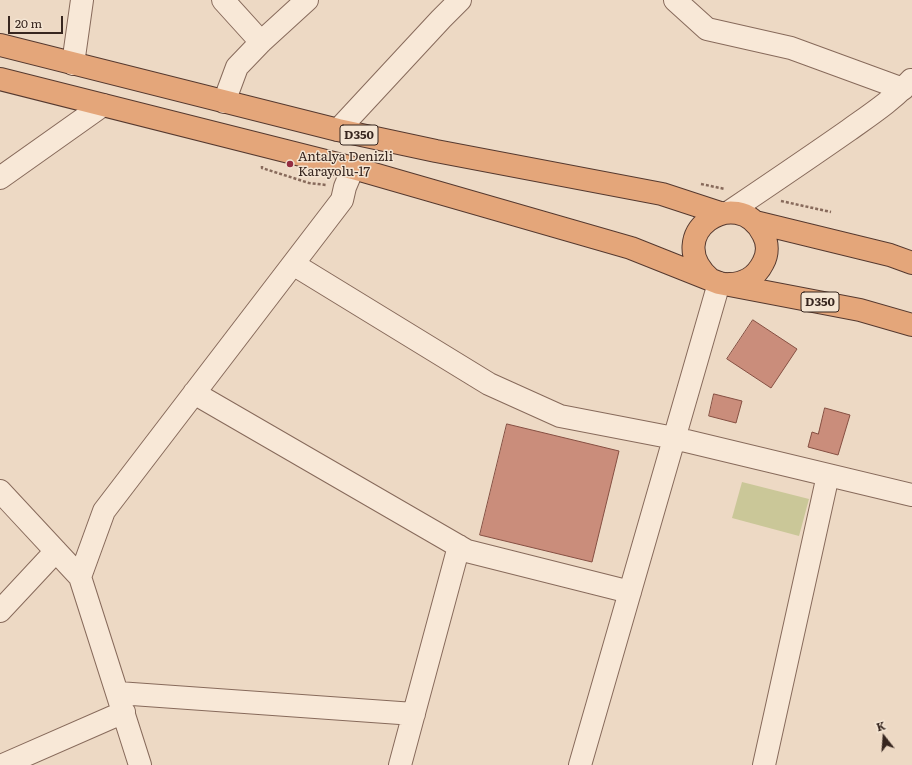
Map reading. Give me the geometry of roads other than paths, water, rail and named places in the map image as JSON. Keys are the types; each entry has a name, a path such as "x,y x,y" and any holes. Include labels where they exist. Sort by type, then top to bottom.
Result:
{"highway":[{"name":"D350","path":"0,45 338,130 436,151 662,194 725,213"},
{"name":"D350","path":"0,79 353,168 631,248 719,282 860,310 912,325"},
{"path":"725,213 739,213 755,222 761,228 766,241 766,254 764,263 753,277 736,284 719,282 703,273 695,257 694,247 699,230 705,223 712,217 725,213"},
{"path":"755,222 890,255 912,263"}],"street":[{"path":"73,64 82,0"},
{"path":"223,0 261,42"},
{"path":"224,102 237,66 307,0"},
{"path":"338,130 460,0"},
{"path":"675,0 707,29 791,48 908,84"},
{"path":"725,213 753,196 856,125 886,103 908,84"},
{"path":"0,178 103,105"},
{"path":"80,577 104,511 342,200 345,187 353,168"},
{"path":"293,264 489,384 560,416 674,438 912,495"},
{"path":"580,765 719,282"},
{"path":"194,393 467,551 630,592"},
{"path":"764,765 828,475"},
{"path":"0,491 80,577 140,765"},
{"path":"400,765 459,546"},
{"path":"0,611 56,551"},
{"path":"3,765 120,702 414,714"}],"place":[{"name":"Antalya Denizli Karayolu-17","path":"290,164"}]}
